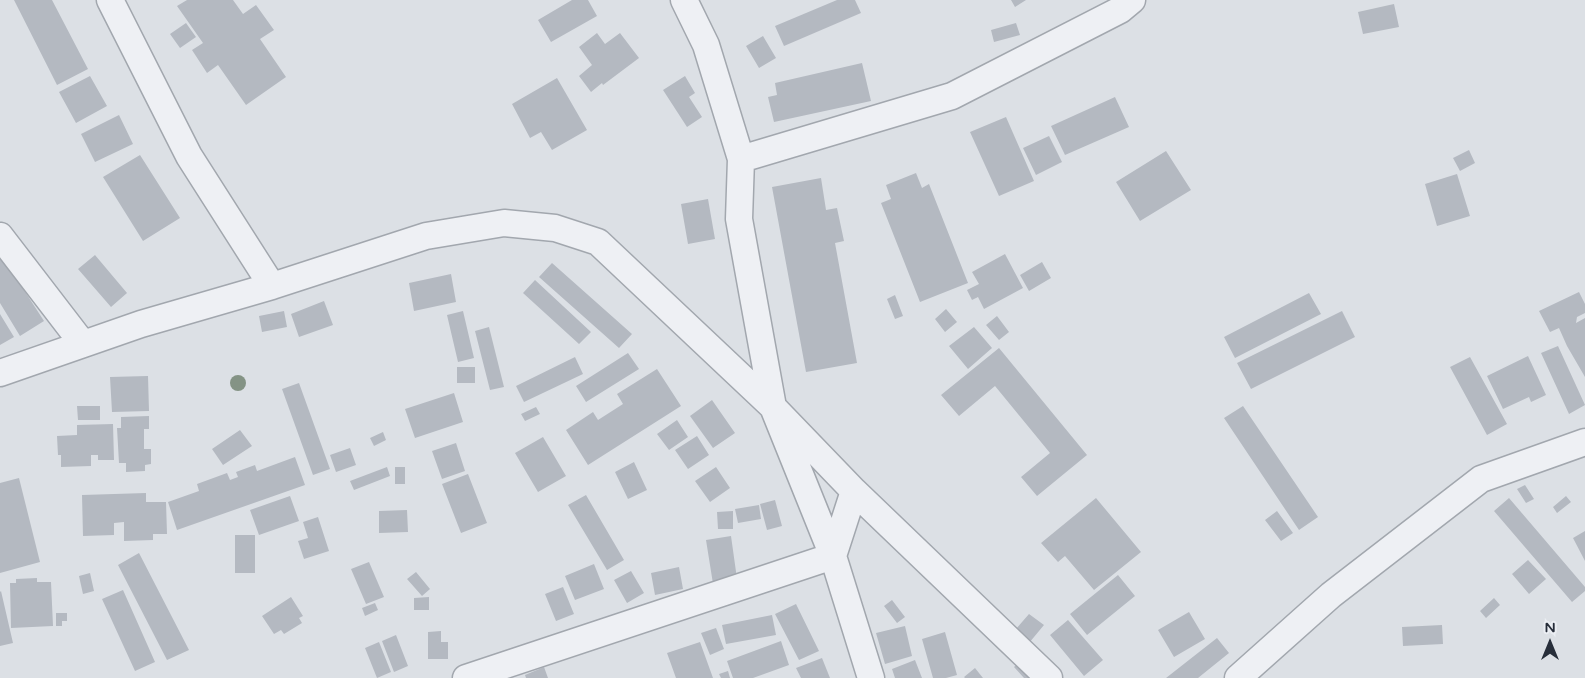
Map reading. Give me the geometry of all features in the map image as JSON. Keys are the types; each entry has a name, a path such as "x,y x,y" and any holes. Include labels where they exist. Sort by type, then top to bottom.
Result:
{"street":[{"path":"110,0 190,156 272,286"},
{"path":"684,0 706,45 741,159 739,219 773,407 832,556 871,678"},
{"path":"741,159 952,96 1120,10 1132,0"},
{"path":"0,373 141,324 272,286 426,236 504,223 555,228 598,242 773,407 854,491 1048,678"},
{"path":"0,236 83,344"},
{"path":"1238,678 1331,595 1481,479 1585,442"},
{"path":"832,556 854,491"},
{"path":"466,678 832,556"}],"building":[{"path":"14,0 52,0 88,69 57,85"},
{"path":"187,0 233,0 243,14 256,5 274,30 260,39 286,77 246,105 218,65 207,73 192,50 203,43 177,6"},
{"path":"572,0 588,0 597,16 551,42 538,20"},
{"path":"837,0 855,0 861,13 784,46 775,26"},
{"path":"1011,0 1026,0 1015,7"},
{"path":"1394,4 1399,27 1363,34 1358,12"},
{"path":"186,23 196,37 180,48 170,34"},
{"path":"1016,23 1020,35 994,42 991,30"},
{"path":"597,33 605,44 620,33 639,58 591,92 579,76 592,65 579,47"},
{"path":"763,36 776,58 759,68 746,46"},
{"path":"862,63 871,101 774,122 768,97 777,95 775,83"},
{"path":"90,76 107,106 76,123 59,92"},
{"path":"685,76 695,93 689,97 702,117 687,127 663,90"},
{"path":"557,78 587,130 552,150 541,132 530,138 512,104"},
{"path":"1115,97 1129,127 1065,155 1051,126"},
{"path":"119,115 133,144 95,162 81,134"},
{"path":"1006,117 1034,181 999,196 970,132"},
{"path":"1049,136 1062,162 1036,175 1023,148"},
{"path":"1469,150 1475,163 1460,171 1453,158"},
{"path":"1166,151 1191,190 1140,221 1116,182"},
{"path":"140,155 180,218 143,241 103,177"},
{"path":"916,173 922,188 929,184 968,283 920,302 881,203 891,199 886,185"},
{"path":"1457,174 1470,216 1437,226 1425,184"},
{"path":"821,178 826,210 837,208 844,241 835,243 857,363 806,372 772,187"},
{"path":"708,199 715,239 688,244 681,204"},
{"path":"0,253 44,321 20,336 0,303"},
{"path":"1005,254 1023,288 984,309 978,297 972,300 967,290 979,284 972,272"},
{"path":"95,255 127,293 111,307 78,269"},
{"path":"1042,262 1051,278 1029,291 1020,275"},
{"path":"552,263 632,334 619,348 539,277"},
{"path":"451,274 456,302 414,311 409,283"},
{"path":"535,280 591,332 579,344 523,293"},
{"path":"1579,292 1585,304 1585,313 1577,317 1576,323 1585,318 1585,377 1559,328 1550,332 1539,311"},
{"path":"1309,293 1321,314 1235,358 1224,337"},
{"path":"895,295 903,316 895,319 887,299"},
{"path":"324,301 333,325 299,337 291,314"},
{"path":"946,309 957,322 945,332 935,319"},
{"path":"284,311 287,327 262,332 259,316"},
{"path":"463,311 474,358 458,362 447,315"},
{"path":"1342,311 1355,337 1251,389 1237,363"},
{"path":"0,314 14,337 0,345"},
{"path":"997,316 1009,332 999,340 986,325"},
{"path":"489,327 504,387 490,390 475,331"},
{"path":"974,327 992,348 968,369 949,346"},
{"path":"1558,346 1585,405 1569,414 1541,353"},
{"path":"999,348 1087,455 1037,496 1021,477 1050,453 995,386 959,416 941,395"},
{"path":"628,353 639,369 586,402 576,386"},
{"path":"1528,356 1546,395 1531,402 1529,397 1503,409 1487,376"},
{"path":"575,357 583,374 524,402 516,386"},
{"path":"1470,357 1507,424 1487,435 1450,367"},
{"path":"457,367 475,367 475,383 457,383"},
{"path":"657,369 681,406 588,465 566,430 593,412 598,420 623,404 617,394"},
{"path":"148,376 149,411 112,412 110,377"},
{"path":"299,383 330,469 313,475 282,389"},
{"path":"454,393 463,422 415,438 405,409"},
{"path":"712,400 735,433 713,448 690,416"},
{"path":"77,406 100,406 100,420 78,420"},
{"path":"1243,406 1318,517 1299,530 1224,418"},
{"path":"536,407 540,414 525,421 521,414"},
{"path":"149,416 149,429 144,429 144,449 151,449 151,464 145,465 145,471 126,472 126,463 119,463 117,428 121,428 121,417"},
{"path":"677,420 688,437 669,450 657,434"},
{"path":"113,424 114,460 98,460 98,455 91,455 91,466 61,467 61,455 58,455 57,436 77,435 77,425"},
{"path":"240,430 252,446 223,465 212,449"},
{"path":"383,432 386,440 374,446 370,438"},
{"path":"697,436 709,455 688,469 675,450"},
{"path":"543,437 566,476 538,492 515,453"},
{"path":"456,443 465,471 442,479 432,451"},
{"path":"350,448 356,465 336,472 330,455"},
{"path":"295,457 305,485 177,530 168,502 199,491 197,484 227,473 230,480 238,477 236,472 255,465 257,471"},
{"path":"634,462 647,490 628,499 615,472"},
{"path":"387,467 390,476 354,490 350,481"},
{"path":"395,467 405,467 405,484 395,484"},
{"path":"716,467 730,488 710,502 695,481"},
{"path":"468,474 487,523 461,533 442,484"},
{"path":"19,478 40,562 0,573 0,483"},
{"path":"1525,485 1534,499 1526,503 1517,489"},
{"path":"146,493 146,502 166,502 167,534 153,534 153,540 124,541 124,522 114,523 114,535 83,536 82,495"},
{"path":"586,495 624,560 607,570 568,505"},
{"path":"290,496 299,521 259,535 250,510"},
{"path":"1566,496 1571,502 1557,513 1553,507"},
{"path":"1096,498 1141,552 1094,590 1065,556 1058,562 1041,543"},
{"path":"1509,498 1585,587 1585,591 1572,602 1494,511"},
{"path":"775,500 782,526 767,530 760,504"},
{"path":"759,505 761,519 738,523 735,509"},
{"path":"407,510 408,532 379,533 379,511"},
{"path":"733,511 733,529 718,529 717,512"},
{"path":"1277,511 1293,533 1281,541 1265,520"},
{"path":"318,517 329,551 304,559 298,541 308,538 303,522"},
{"path":"1585,531 1585,561 1573,538"},
{"path":"235,535 255,535 255,573 235,573"},
{"path":"731,536 738,586 714,590 706,540"},
{"path":"139,553 189,650 167,660 118,565"},
{"path":"1528,560 1546,579 1529,594 1512,574"},
{"path":"369,562 384,597 366,604 351,569"},
{"path":"594,564 604,589 575,600 565,576"},
{"path":"679,567 683,589 655,595 651,573"},
{"path":"631,571 644,593 627,603 614,580"},
{"path":"416,572 430,589 422,596 407,579"},
{"path":"90,573 94,591 83,594 79,576"},
{"path":"1118,575 1135,596 1087,635 1070,614"},
{"path":"37,578 37,582 51,582 53,626 11,628 10,583 16,583 16,579"},
{"path":"563,587 574,614 556,621 545,594"},
{"path":"123,590 155,662 135,671 102,599"},
{"path":"0,592 13,643 0,646"},
{"path":"291,597 303,616 299,618 302,623 284,634 281,630 274,634 262,616"},
{"path":"429,597 429,610 414,610 414,598"},
{"path":"1494,598 1500,605 1486,618 1480,611"},
{"path":"892,600 905,617 897,623 884,606"},
{"path":"375,603 378,610 365,616 362,608"},
{"path":"796,604 819,651 799,660 775,614"},
{"path":"1189,612 1205,639 1174,657 1158,630"},
{"path":"56,613 67,613 67,621 62,621 62,626 56,626"},
{"path":"1029,614 1044,625 1024,649 1009,637"},
{"path":"772,615 776,635 726,644 722,625"},
{"path":"1068,620 1103,660 1084,676 1050,635"},
{"path":"1442,625 1443,644 1403,646 1402,627"},
{"path":"905,626 912,656 885,664 876,633"},
{"path":"716,628 724,649 710,655 701,633"},
{"path":"441,631 441,642 448,642 448,659 428,659 428,632"},
{"path":"945,632 957,675 946,678 933,678 922,639"},
{"path":"396,635 408,666 394,672 382,641"},
{"path":"1217,638 1229,653 1198,678 1166,678"},
{"path":"781,641 789,665 753,678 733,678 727,661"},
{"path":"379,642 391,672 377,678 365,648"},
{"path":"700,642 713,678 676,678 667,653"},
{"path":"822,658 830,678 801,678 796,668"},
{"path":"1023,659 1040,678 1024,678 1014,667"},
{"path":"915,660 922,678 895,678 892,669"},
{"path":"544,667 548,678 526,678 525,675"},
{"path":"975,668 983,678 964,677"},
{"path":"728,671 730,678 721,678 719,674"}]}
